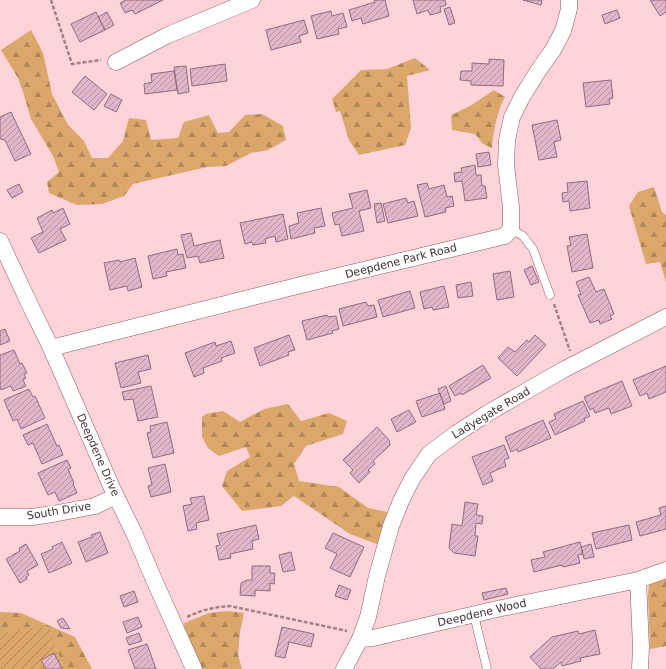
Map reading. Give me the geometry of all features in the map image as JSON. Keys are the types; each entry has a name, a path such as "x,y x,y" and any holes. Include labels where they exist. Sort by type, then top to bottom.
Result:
{"street":[{"path":"116,62 168,34 252,0"},
{"path":"511,229 511,207 506,165 507,140 512,117 563,31 569,9 569,0"},
{"name":"Deepdene Park Road","path":"51,348 305,284 505,236 511,229"},
{"name":"Deepdene Drive","path":"0,240 51,348 194,669"},
{"name":"Ladyegate Road","path":"361,637 368,617 391,526 412,479 429,454 471,423 574,364 666,317"},
{"name":"South Drive","path":"0,517 32,517 59,513 95,506 116,496"},
{"name":"Deepdene Wood","path":"361,637 373,638 638,580 666,570"},
{"path":"638,580 641,647 640,669"},
{"path":"344,669 361,637"}],"lane":[{"path":"511,229 522,236 532,249 550,295"},
{"path":"474,615 487,669"}],"path":[{"path":"51,0 72,64 101,60 116,62"},
{"path":"550,295 574,364"},
{"path":"174,623 194,613 218,607 230,606 361,637"}],"green space":[{"path":"31,30 43,53 52,94 68,125 84,141 92,158 108,158 123,141 129,118 146,120 151,140 178,138 184,122 209,115 218,133 229,132 245,115 262,114 283,126 286,140 268,150 251,153 226,166 207,167 133,184 124,196 102,204 77,205 49,193 47,182 59,172 53,156 31,119 18,78 1,50"},
{"path":"415,58 430,70 407,76 411,128 405,145 359,155 349,140 340,111 336,112 332,99 361,70 387,69"},
{"path":"494,90 505,97 496,122 492,148 483,144 475,134 452,130 451,115 470,106"},
{"path":"654,187 662,212 666,215 666,282 660,262 646,264 629,206 638,192"},
{"path":"288,404 301,421 329,413 347,421 343,434 306,446 294,464 299,481 339,487 368,508 387,512 379,545 350,534 294,496 281,506 242,511 222,486 227,471 250,457 246,447 219,456 208,448 202,437 202,417 206,414 223,411 240,422 264,409"},
{"path":"666,578 666,646 650,649 649,585"},
{"path":"228,611 244,613 240,632 238,655 242,669 201,669 185,633 184,623 209,613"},
{"path":"0,612 21,613 75,637 92,669 65,669 55,647 0,634"},
{"path":"49,626 55,647 65,669 0,669 0,634"}],"building":[{"path":"126,0 163,0 135,14 132,10 125,13 120,3"},
{"path":"374,0 385,0 389,16 363,24 361,18 352,21 349,10 375,2"},
{"path":"413,0 445,0 446,5 440,7 441,12 430,15 428,10 417,14"},
{"path":"523,0 542,0 541,5"},
{"path":"650,0 666,0 666,12 660,16"},
{"path":"450,7 455,23 449,25 444,9"},
{"path":"617,10 620,18 605,24 602,15"},
{"path":"331,11 332,16 343,13 347,27 338,29 339,34 317,39 311,16"},
{"path":"96,12 105,30 80,42 71,24"},
{"path":"107,12 114,25 105,30 98,17"},
{"path":"304,20 308,33 299,36 301,42 271,50 266,30"},
{"path":"489,59 504,60 503,86 471,85 471,81 460,80 461,71 472,71 472,63 489,64"},
{"path":"225,64 227,81 192,86 190,69"},
{"path":"186,66 189,92 178,94 174,67"},
{"path":"174,71 177,90 145,94 144,84 152,82 151,74"},
{"path":"85,76 107,94 94,110 72,92"},
{"path":"611,80 613,98 609,99 610,104 586,107 583,83"},
{"path":"111,94 122,100 116,112 104,106"},
{"path":"11,112 31,154 15,161 5,140 0,139 0,117"},
{"path":"557,120 561,140 554,142 557,157 539,160 532,125"},
{"path":"489,152 491,165 478,167 476,154"},
{"path":"475,165 476,175 481,175 482,186 485,186 487,198 465,201 462,181 455,182 454,173 462,172 461,168"},
{"path":"587,181 590,208 570,211 569,201 563,202 562,193 568,192 567,183"},
{"path":"427,183 429,189 444,185 447,197 452,196 454,206 445,208 446,212 425,217 417,185"},
{"path":"19,184 23,192 12,198 7,190"},
{"path":"367,190 371,208 359,211 364,231 342,236 339,224 335,225 332,213 353,208 349,194"},
{"path":"406,198 408,203 414,201 418,216 388,223 383,204"},
{"path":"381,203 385,221 377,223 374,204"},
{"path":"63,208 70,224 60,229 66,240 39,253 31,238 43,232 37,218 52,210 53,213"},
{"path":"321,208 325,226 314,228 315,233 291,239 289,226 299,223 297,213"},
{"path":"283,214 288,239 276,242 275,236 265,239 266,243 253,245 252,242 245,244 240,223"},
{"path":"191,233 194,246 220,240 224,258 200,263 198,256 187,258 181,235"},
{"path":"587,234 593,268 572,272 567,246 571,245 569,237"},
{"path":"177,249 178,255 183,254 186,268 166,272 167,276 153,279 148,256"},
{"path":"135,258 142,287 128,291 127,286 110,290 104,263 119,260 120,262"},
{"path":"532,266 539,282 531,285 524,270"},
{"path":"510,271 514,297 497,300 493,274"},
{"path":"589,277 596,292 604,289 614,314 610,316 612,319 600,324 599,320 590,323 578,295 581,294 576,282"},
{"path":"471,282 473,296 458,298 456,285"},
{"path":"444,286 449,307 433,310 432,307 424,309 420,292"},
{"path":"410,291 415,308 383,317 378,300"},
{"path":"366,302 368,306 374,305 377,317 343,326 339,309"},
{"path":"327,315 328,317 336,316 339,329 332,331 333,333 307,340 302,321"},
{"path":"5,329 10,341 0,345 0,331"},
{"path":"289,335 295,350 288,352 289,355 260,366 254,348"},
{"path":"535,335 546,345 517,376 498,358 508,347 515,352 527,340 529,342"},
{"path":"231,341 235,353 221,358 222,361 203,368 204,373 194,377 185,353 215,342 216,346"},
{"path":"14,350 20,364 22,363 27,373 24,374 26,378 23,380 26,386 13,391 11,386 1,390 0,355"},
{"path":"148,355 151,369 138,372 141,383 121,388 115,363"},
{"path":"483,365 491,378 462,395 461,393 455,396 449,386"},
{"path":"666,366 666,392 649,399 647,393 640,396 633,380"},
{"path":"622,381 632,406 611,414 609,408 595,413 593,408 590,410 584,397"},
{"path":"151,386 158,417 138,421 133,399 124,400 122,392"},
{"path":"446,386 451,401 444,404 438,389"},
{"path":"29,389 33,397 35,396 45,418 21,429 17,419 13,421 4,400"},
{"path":"440,393 445,409 422,417 416,401"},
{"path":"583,401 590,416 584,419 585,421 555,435 549,422 556,419 554,414"},
{"path":"409,410 416,422 397,432 391,419"},
{"path":"543,420 551,438 518,452 517,449 511,452 505,437"},
{"path":"167,422 174,453 153,458 147,433 151,432 150,426"},
{"path":"47,424 57,446 59,445 63,455 42,464 33,443 28,445 23,435"},
{"path":"377,427 389,440 390,445 373,461 375,464 368,470 370,472 359,483 350,473 353,470 343,460"},
{"path":"504,445 509,458 504,460 506,466 490,473 493,481 483,485 472,457"},
{"path":"67,460 71,468 68,469 77,493 59,501 55,492 48,495 38,473"},
{"path":"165,464 171,492 151,497 148,486 152,485 148,468"},
{"path":"204,496 209,520 196,523 197,529 188,531 183,506 192,504 190,498"},
{"path":"465,502 478,504 476,515 483,516 482,524 476,523 475,536 478,536 475,556 454,553 449,548 452,524 462,526"},
{"path":"666,506 666,529 640,536 636,522 661,515 659,508"},
{"path":"256,525 259,539 252,541 253,549 230,554 231,558 219,560 216,546 220,545 217,534"},
{"path":"629,525 632,540 596,549 592,533"},
{"path":"100,532 108,553 86,562 78,542 92,537 91,535"},
{"path":"333,533 364,547 350,577 330,568 337,554 325,548"},
{"path":"62,542 72,563 49,573 41,554 53,549 52,547"},
{"path":"580,542 583,554 578,555 580,563 563,567 562,565 534,572 531,560 545,557 543,552"},
{"path":"26,544 38,565 27,571 29,575 26,577 27,579 20,583 6,559 20,551 19,548"},
{"path":"591,544 594,557 584,559 581,547"},
{"path":"291,552 295,570 283,572 279,555"},
{"path":"252,566 270,566 270,573 275,573 274,584 270,583 270,591 255,590 255,596 240,595 241,583 247,580 252,580"},
{"path":"339,585 351,590 347,600 335,596"},
{"path":"506,588 508,594 484,600 482,593"},
{"path":"134,591 138,602 124,607 120,596"},
{"path":"138,617 142,627 127,633 123,622"},
{"path":"63,618 70,629 61,628 57,621"},
{"path":"282,627 314,634 311,647 289,642 285,658 275,656"},
{"path":"595,630 600,654 580,658 581,661 562,666 561,662 553,669 541,669 530,657 552,637 578,631 579,634"},
{"path":"139,633 142,641 129,645 126,638"},
{"path":"147,644 156,669 135,669 128,650"},
{"path":"54,653 62,669 46,669 41,660"}]}
